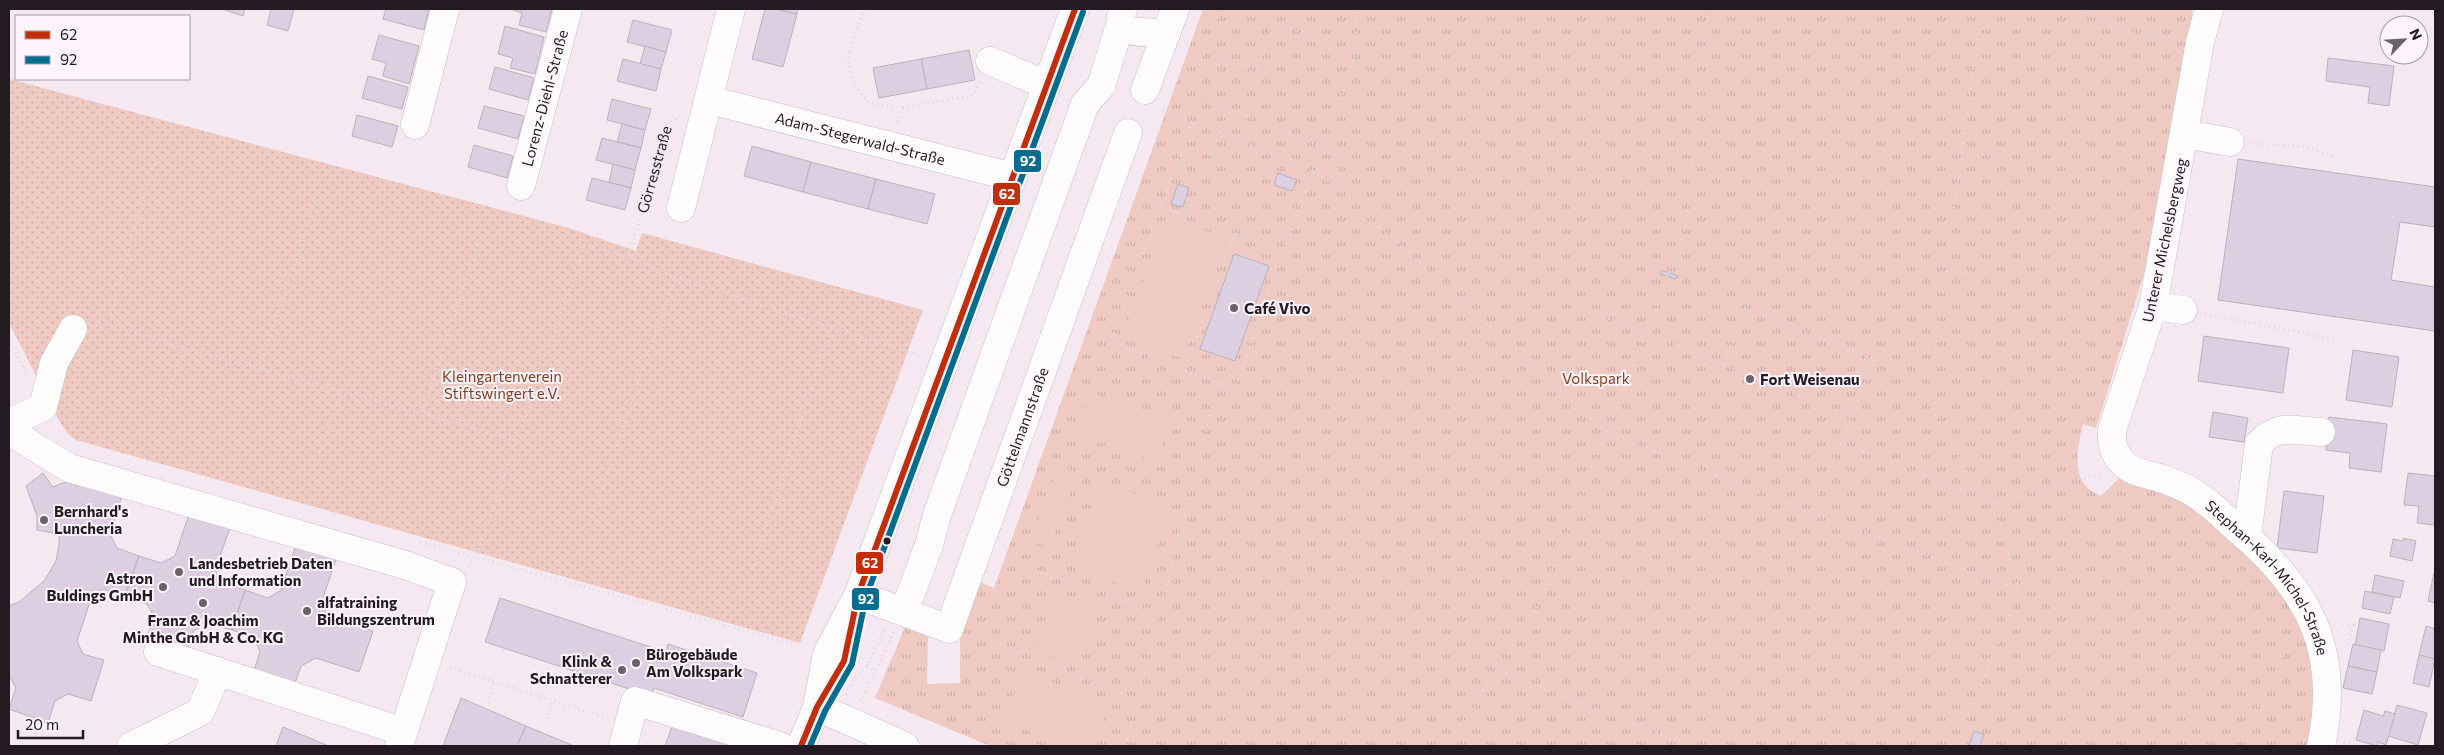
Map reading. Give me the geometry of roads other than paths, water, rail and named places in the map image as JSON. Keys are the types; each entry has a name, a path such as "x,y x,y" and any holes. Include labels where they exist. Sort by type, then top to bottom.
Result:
{"street":[{"path":"415,125 445,9"},
{"name":"Lorenz-Diehl-Straße","path":"521,186 568,9"},
{"path":"680,208 731,9"},
{"path":"802,746 817,707 844,661 858,595 1074,9"},
{"path":"1151,99 1166,34 1175,9"},
{"name":"Unterer Michelsbergweg","path":"2125,466 2116,455 2111,442 2112,430 2153,306 2200,42 2209,9"},
{"path":"1122,16 1125,28 1133,31 1166,34"},
{"path":"858,595 896,622 929,545 937,515 1085,104 1101,86 1118,35 1122,16"},
{"path":"990,61 1047,85"},
{"name":"Adam-Stegerwald-Straße","path":"709,100 1013,177"},
{"name":"Göttelmannstraße","path":"896,622 950,629 1128,133"},
{"path":"2185,134 2230,142"},
{"path":"2153,306 2183,310"},
{"path":"9,424 43,407 54,362 73,328"},
{"path":"2247,536 2259,444 2268,433 2276,430 2321,432"},
{"path":"9,431 69,468 405,565 452,582 402,739 218,671 158,652"},
{"name":"Stephan-Karl-Michel-Straße","path":"2125,466 2164,479 2197,495 2247,536 2287,576 2316,626 2322,646 2327,713 2321,746"},
{"path":"131,746 200,712 218,671"},
{"path":"626,735 635,702 780,746"},
{"path":"817,707 905,746"}],"place":[{"name":"Café Vivo","path":"1234,308"},
{"name":"Fort Weisenau","path":"1750,379"},
{"name":"Bernhard's Luncheria","path":"44,520"},
{"name":"Landesbetrieb Daten und Information","path":"179,572"},
{"name":"Astron Buldings GmbH","path":"163,587"},
{"name":"Franz & Joachim Minthe GmbH & Co. KG","path":"203,603"},
{"name":"alfatraining Bildungszentrum","path":"307,611"},
{"name":"Bürogebäude Am Volkspark","path":"636,663"},
{"name":"Klink & Schnatterer","path":"622,670"}],"park label":[{"name":"Volkspark","path":"1596,378"},
{"name":"Kleingartenverein Stiftswingert e.V.","path":"502,384"}]}
